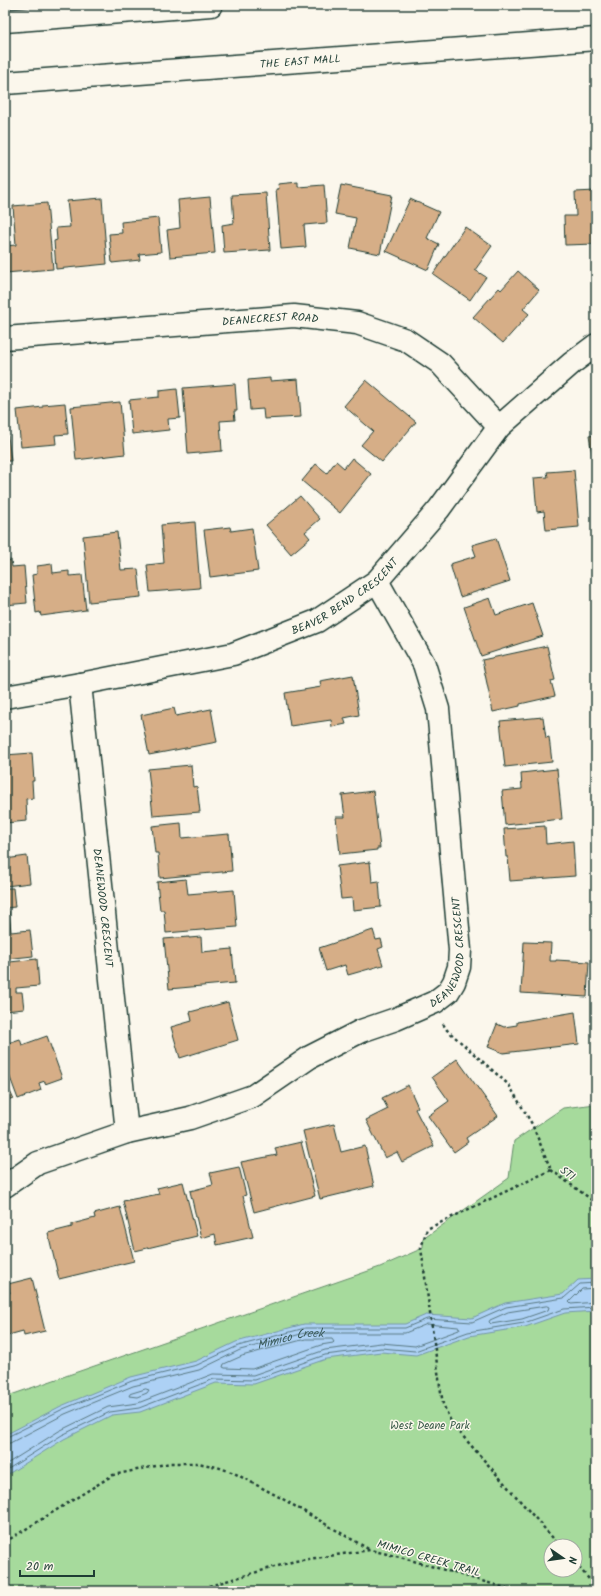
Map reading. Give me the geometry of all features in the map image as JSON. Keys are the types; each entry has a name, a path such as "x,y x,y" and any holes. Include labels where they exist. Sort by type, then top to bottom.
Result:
{"main road":[{"path":"5,21 211,5"},
{"name":"THE EAST MALL","path":"5,83 596,39"},
{"name":"DEANECREST ROAD","path":"5,338 294,316 358,323 406,340 440,363 499,427"},
{"name":"BEAVER BEND CRESCENT","path":"5,696 80,684 233,654 317,621 377,581 439,509 499,427 572,363 596,345"},
{"name":"DEANEWOOD CRESCENT","path":"5,1186 38,1163 127,1132 190,1118 253,1096 310,1057 361,1032 435,1002 448,992 454,982 459,967 460,950 438,709 424,664 377,581"},
{"name":"DEANEWOOD CRESCENT","path":"80,684 127,1132"}],"path":[{"path":"440,1020 447,1030 509,1085 532,1124 551,1170 427,1229 421,1248 440,1386 444,1404 452,1424 553,1538"},
{"name":"ST1","path":"551,1170 596,1202"},
{"path":"5,1542 113,1475 170,1463 198,1463 217,1467 247,1479 370,1550"},
{"name":"MIMICO CREEK TRAIL","path":"198,1591 209,1586 295,1561 370,1550 400,1557 516,1591"},
{"path":"583,1572 596,1587"},
{"path":"209,1586 210,1591"}],"green space":[{"name":"West Deane Park","path":"596,1104 596,1591 5,1591 5,1397 380,1267 423,1248 423,1239 509,1178 514,1141 563,1108"}],"water":[{"name":"Mimico Creek","path":"596,1279 596,1311 565,1313 525,1327 469,1336 416,1355 381,1352 326,1359 254,1384 216,1383 140,1412 112,1415 64,1439 5,1476 5,1435 61,1406 131,1377 196,1361 236,1342 304,1324 405,1324 426,1315 472,1318 505,1303 563,1294 578,1280"}],"building":[{"path":"298,182 298,187 324,185 327,223 304,225 306,247 281,249 276,189 279,189 278,184"},
{"path":"341,185 392,195 380,254 350,248 356,218 335,214"},
{"path":"596,191 596,244 565,245 564,216 576,216 575,192"},
{"path":"266,193 270,250 224,253 222,225 234,223 232,195"},
{"path":"210,197 215,253 170,257 167,230 180,228 178,200"},
{"path":"102,198 107,264 56,269 54,241 57,240 56,228 70,227 67,201"},
{"path":"410,199 439,212 427,238 439,244 428,270 386,251"},
{"path":"47,203 53,269 5,273 5,246 16,245 13,206"},
{"path":"158,218 161,252 139,254 140,260 112,263 109,234 122,233 121,222"},
{"path":"465,227 492,246 475,270 486,277 470,300 433,274"},
{"path":"518,271 539,290 523,309 529,314 503,343 473,317 499,288 501,290"},
{"path":"270,378 270,381 298,379 301,417 264,419 263,409 250,410 248,380"},
{"path":"366,380 416,422 382,462 361,445 373,431 344,406"},
{"path":"235,384 237,411 234,411 235,420 220,421 222,451 188,454 183,388"},
{"path":"177,389 180,418 168,419 169,430 132,434 129,400 159,397 159,391"},
{"path":"120,402 125,454 76,460 71,407"},
{"path":"65,403 68,434 55,435 56,444 21,447 17,410"},
{"path":"5,428 7,428 11,461 5,461"},
{"path":"596,435 596,465 594,466 589,436"},
{"path":"352,458 371,474 340,513 302,481 316,464 327,473 336,461 344,468"},
{"path":"574,470 579,527 546,530 544,511 537,512 534,478 548,477 547,472"},
{"path":"300,496 320,519 305,532 310,538 291,554 266,525"},
{"path":"195,522 200,588 150,592 147,565 164,563 161,525"},
{"path":"230,527 231,531 252,528 258,571 210,577 204,530"},
{"path":"117,532 121,570 138,569 141,597 89,602 83,536"},
{"path":"496,538 510,581 460,597 450,564 476,556 472,545"},
{"path":"11,560 12,567 24,566 27,603 5,605 5,561"},
{"path":"52,564 53,573 69,571 69,576 82,575 86,610 41,616 40,612 36,613 32,575 37,574 37,566"},
{"path":"490,598 496,615 532,603 543,636 481,656 464,607"},
{"path":"547,646 555,680 551,681 555,696 493,712 482,660"},
{"path":"353,675 359,715 344,718 346,724 332,727 331,720 290,726 285,693 321,687 320,681"},
{"path":"174,708 176,716 211,709 217,742 149,755 141,715"},
{"path":"543,717 546,738 549,737 552,762 505,767 500,721"},
{"path":"32,753 34,781 32,781 33,798 26,799 27,821 5,823 5,755"},
{"path":"191,765 193,787 197,786 200,812 153,816 148,769"},
{"path":"557,769 562,819 505,825 502,791 522,789 521,773"},
{"path":"373,791 380,848 377,848 377,850 340,854 336,817 345,817 342,795"},
{"path":"181,823 182,838 229,834 232,871 160,878 158,853 155,853 152,826"},
{"path":"545,826 546,844 573,841 575,876 510,881 508,857 506,857 504,829"},
{"path":"27,856 30,883 6,886 7,888 13,888 15,907 5,908 5,859"},
{"path":"370,862 372,882 379,881 381,907 353,910 352,898 341,899 337,866"},
{"path":"186,879 188,894 234,890 237,927 166,933 164,910 160,910 157,882"},
{"path":"5,911 9,911 11,932 30,930 33,956 5,959"},
{"path":"373,930 376,940 381,939 383,947 378,949 383,965 348,975 345,965 326,971 319,948"},
{"path":"201,937 202,952 232,949 235,983 169,989 164,939"},
{"path":"524,942 551,943 550,961 589,962 587,997 521,993"},
{"path":"37,959 39,986 16,988 16,992 22,992 24,1009 5,1011 5,966 10,966 10,962"},
{"path":"228,1002 238,1040 180,1058 171,1027 192,1021 190,1012"},
{"path":"575,1012 579,1044 503,1053 488,1047 497,1024 504,1027 517,1025 517,1022"},
{"path":"47,1036 62,1078 45,1084 45,1081 39,1083 41,1090 18,1099 5,1064 5,1044 20,1039 22,1045"},
{"path":"457,1059 498,1116 466,1138 468,1142 454,1152 428,1116 449,1101 432,1077"},
{"path":"5,1080 13,1098 5,1101"},
{"path":"408,1085 418,1107 415,1109 434,1146 402,1162 397,1152 385,1158 366,1120 388,1109 382,1098"},
{"path":"334,1124 341,1152 365,1146 374,1186 320,1199 303,1131"},
{"path":"301,1142 315,1196 254,1212 241,1162 277,1155 275,1148"},
{"path":"239,1167 246,1195 243,1196 253,1237 217,1245 215,1234 201,1238 190,1191 213,1185 210,1173"},
{"path":"183,1182 197,1236 135,1251 123,1201 159,1194 157,1188"},
{"path":"120,1207 134,1261 59,1279 48,1233 72,1227 72,1224 95,1218 94,1214"},
{"path":"32,1278 45,1331 24,1336 23,1331 5,1336 5,1295 10,1293 8,1284"}]}
